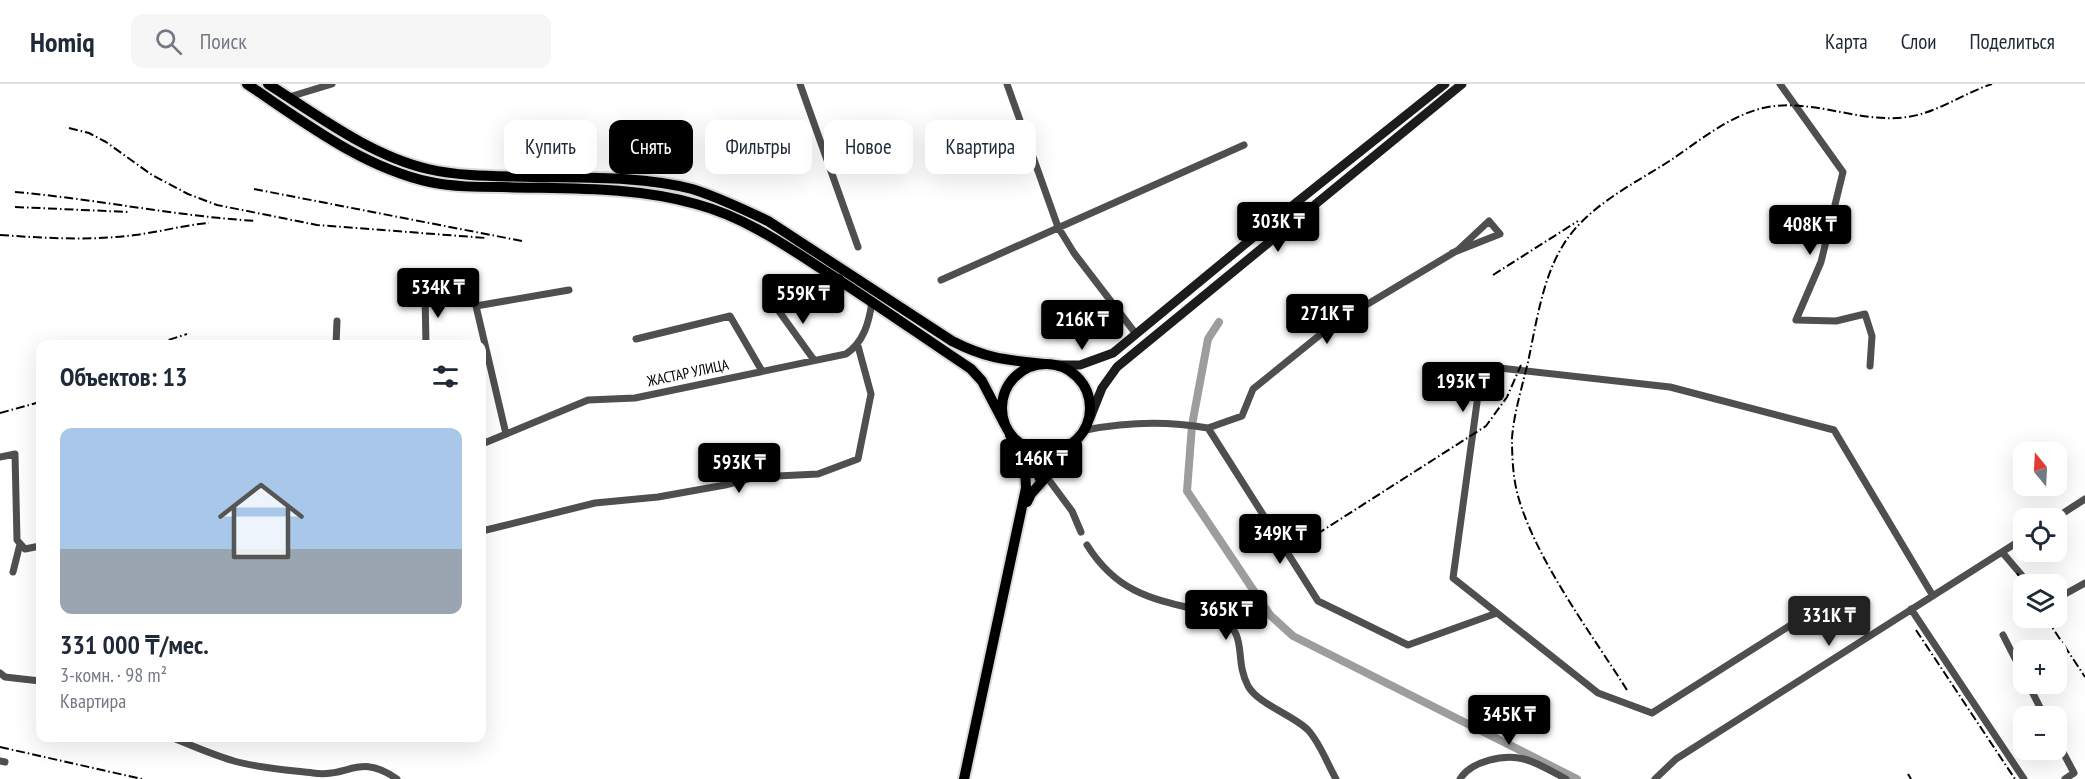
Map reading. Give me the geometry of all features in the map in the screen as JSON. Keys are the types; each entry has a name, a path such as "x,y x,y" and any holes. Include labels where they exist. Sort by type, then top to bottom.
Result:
{"main road":[{"path":"247,84 339,145 408,176 431,183 622,191 657,195 697,204 732,217 773,237 971,369 982,381 1011,434 1035,452 1050,453 1065,449 1077,441"},
{"path":"268,84 346,134 409,164 430,170 462,174 618,179 692,189 768,221 952,341 977,354 995,359 1080,365 1098,361 1113,353 1445,84"},
{"path":"1022,513 1031,494 1086,430 1102,388 1118,367 1461,84"},
{"path":"339,145 346,134"},
{"path":"945,352 952,341"},
{"path":"964,779 1026,489 1024,468 1002,408 1005,391 1015,377 1029,368 1050,364 1072,372 1084,384 1090,401 1090,418"}],"street":[{"path":"289,97 332,84"},
{"path":"800,84 858,247"},
{"path":"1007,84 1058,228 1074,253 1136,334"},
{"path":"1780,84 1843,172 1821,262 1796,320 1836,321 1865,314 1872,336 1870,366"},
{"path":"941,280 1244,145"},
{"path":"1086,430 1121,423 1192,425 1208,428 1242,416 1253,389 1330,326 1452,253 1489,221 1500,234 1452,253"},
{"path":"484,340 476,306 569,290"},
{"path":"425,294 426,340"},
{"path":"486,530 595,503 658,497 725,485 754,477 818,474 858,459 871,394 858,346 870,316 872,302"},
{"path":"773,303 814,360"},
{"path":"636,339 730,316 762,371"},
{"path":"336,340 337,321"},
{"name":"ЖАСТАР УЛИЦА","path":"486,442 588,400 635,398 846,354 858,346"},
{"path":"486,349 506,434"},
{"path":"1816,609 1652,713 1598,693 1453,579 1482,366 1671,387 1834,430 1933,596"},
{"path":"1208,428 1318,601 1408,645 1497,613"},
{"path":"1011,434 1025,455 1046,476 1072,511 1081,532"},
{"path":"0,457 15,454 17,540 25,549 36,547"},
{"path":"2067,511 2085,499"},
{"path":"13,572 20,544"},
{"path":"1087,545 1107,573 1119,583 1141,594 1219,615 1228,622 1238,634 1242,667 1249,687 1307,729 1336,779"},
{"path":"1655,779 1676,759 2013,545"},
{"path":"2002,552 2021,574"},
{"path":"2067,593 2085,583"},
{"path":"1911,609 2024,779"},
{"path":"2003,634 2013,654"},
{"path":"0,673 5,676 36,680"},
{"path":"184,742 236,762 317,774 363,765 382,769 397,779"},
{"path":"1460,779 1468,769 1476,765 1515,758 1534,763 1566,779"},
{"path":"2065,779 2074,773 2067,760"}],"waterway":[{"path":"1219,322 1208,339 1192,425 1187,491 1270,615 1293,636 1577,779"}],"railway":[{"path":"1627,690 1551,570 1526,520 1515,482 1512,438 1516,410 1545,288 1562,247 1572,233 1597,208 1715,130 1750,112 1763,108 1799,106 1871,117 1907,117 1940,107 1992,84"},
{"path":"69,128 89,133 106,142 152,175 188,194 217,205 317,225 486,238"},
{"path":"254,189 522,241"},
{"path":"15,192 256,221"},
{"path":"15,207 129,212"},
{"path":"1493,275 1578,221"},
{"path":"0,235 101,238 144,234 209,223"},
{"path":"168,340 187,334"},
{"path":"1289,552 1486,426 1507,397 1521,365"},
{"path":"0,413 36,403"},
{"path":"2053,628 2085,677"},
{"path":"1916,630 2015,779"},
{"path":"0,747 142,779"},
{"path":"1908,774 1911,779"}]}
